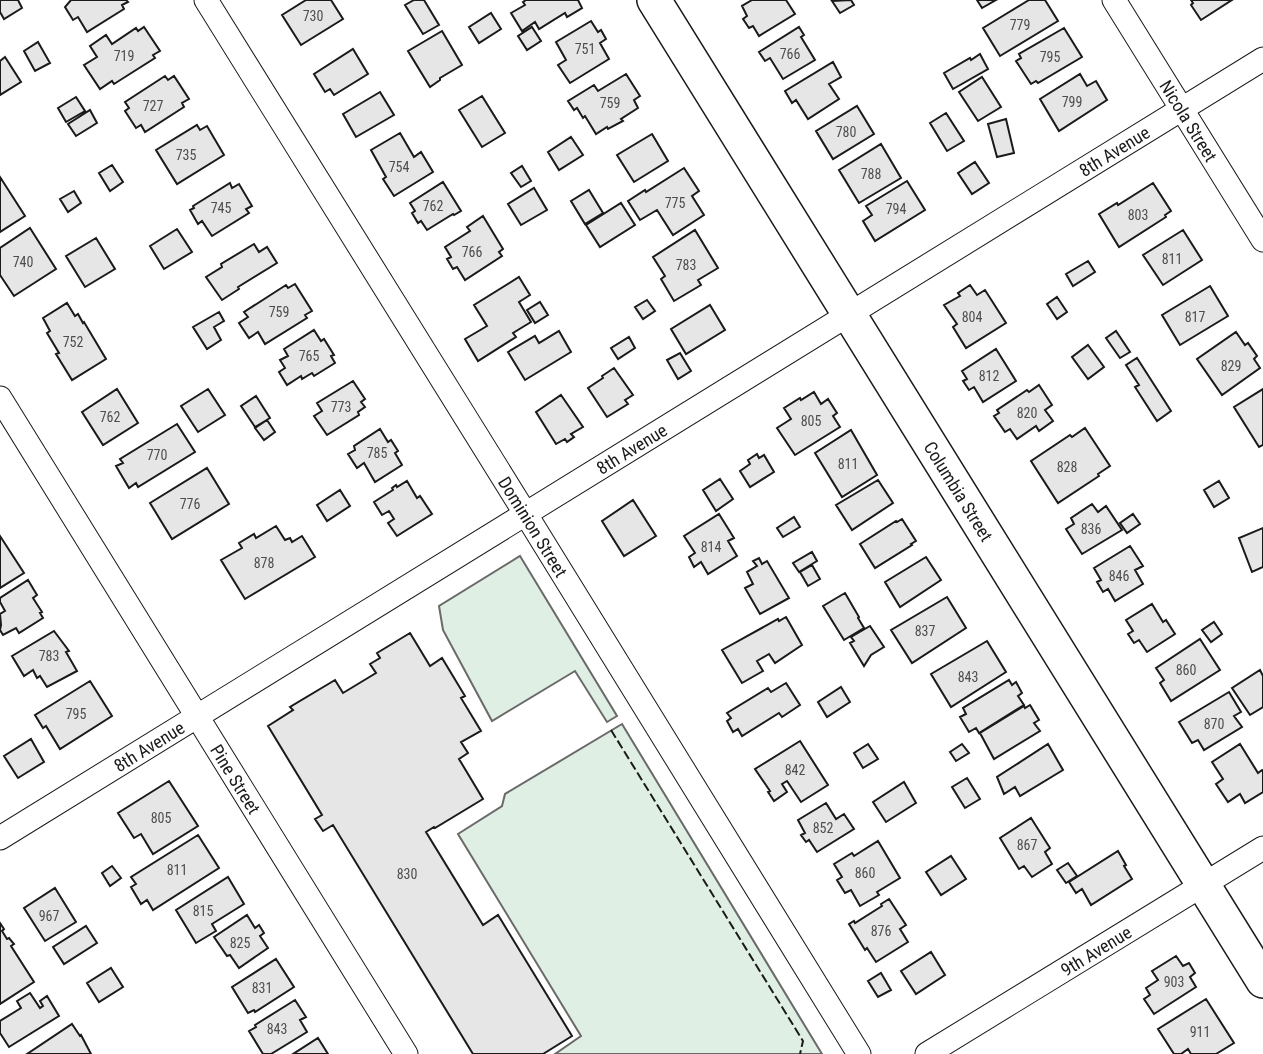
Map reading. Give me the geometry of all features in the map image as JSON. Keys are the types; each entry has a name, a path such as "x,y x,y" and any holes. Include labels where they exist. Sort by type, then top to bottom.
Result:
{"main road":[{"name":"Columbia Street","path":"654,0 1263,981"}],"street":[{"name":"Dominion Street","path":"206,0 859,1054"},
{"name":"Nicola Street","path":"1114,0 1263,240"},
{"name":"8th Avenue","path":"0,838 1263,59"},
{"name":"Pine Street","path":"0,398 406,1054"},
{"name":"9th Avenue","path":"927,1054 1263,848"}],"green space":[{"path":"520,556 617,716 607,722 575,671 492,721 443,630 439,606"},
{"path":"622,724 822,1054 555,1054 581,1036 458,834 502,806 505,794"}],"building":[{"path":"0,0 18,0 22,8 4,19 0,12"},
{"path":"71,0 128,2 122,5 124,9 87,32 78,17 73,20 65,7"},
{"path":"306,0 331,0 343,19 301,45 282,15"},
{"path":"414,0 424,0 439,25 423,34 405,5"},
{"path":"578,0 582,8 567,17 565,13 539,29 535,22 522,31 511,13 525,5 523,2"},
{"path":"752,0 786,0 795,14 759,36 753,26 749,28 743,19 747,16 742,6"},
{"path":"851,0 854,5 840,13 832,1"},
{"path":"977,0 996,0 982,8"},
{"path":"1029,0 1045,0 1058,21 1000,56 983,28"},
{"path":"1191,0 1232,0 1201,20 1191,5"},
{"path":"491,13 501,29 479,43 469,27"},
{"path":"591,21 606,39 600,43 609,59 570,83 558,65 566,60 556,42"},
{"path":"144,27 160,51 153,55 155,58 114,84 112,81 100,89 84,65 97,57 90,46 106,35 112,44 136,28 138,31"},
{"path":"532,27 541,41 527,50 518,36"},
{"path":"799,27 804,35 801,37 815,60 783,79 770,58 765,61 759,52"},
{"path":"1064,28 1082,57 1038,83 1036,81 1031,84 1016,61 1021,58 1019,54"},
{"path":"442,31 462,65 430,87 408,51"},
{"path":"38,42 50,63 35,71 24,51"},
{"path":"353,49 368,74 334,95 330,89 325,92 314,74"},
{"path":"980,54 988,69 953,89 944,73"},
{"path":"5,57 21,82 0,95 0,61"},
{"path":"833,62 841,77 829,84 839,99 808,119 796,100 792,103 785,91"},
{"path":"626,74 640,96 634,100 638,108 621,119 623,121 596,134 585,116 583,118 577,108 574,110 568,101 594,85 598,91"},
{"path":"1080,74 1087,86 1096,81 1107,100 1059,131 1040,99"},
{"path":"165,76 168,80 174,76 189,99 182,103 184,107 145,132 141,125 136,128 125,111 129,108 125,102"},
{"path":"982,77 1001,107 978,121 959,92"},
{"path":"380,92 394,115 356,137 343,114"},
{"path":"482,96 505,133 482,147 459,110"},
{"path":"76,97 85,111 66,122 58,108"},
{"path":"857,106 874,134 833,159 816,131"},
{"path":"90,110 97,123 76,136 68,124"},
{"path":"946,113 964,141 947,151 930,123"},
{"path":"1006,119 1014,153 997,157 988,124"},
{"path":"197,125 200,130 207,126 224,155 177,184 156,150"},
{"path":"400,133 414,157 421,152 433,172 394,196 383,179 386,177 371,150"},
{"path":"652,134 668,161 634,182 617,155"},
{"path":"571,137 583,155 559,170 548,152"},
{"path":"881,144 901,178 859,203 839,170"},
{"path":"975,162 989,183 972,194 958,173"},
{"path":"112,165 123,182 110,191 99,173"},
{"path":"522,166 531,181 521,187 511,173"},
{"path":"684,168 699,191 692,196 704,215 673,235 657,210 640,220 628,201"},
{"path":"0,177 25,216 0,232"},
{"path":"907,181 925,210 875,241 863,221 872,215 866,206"},
{"path":"443,182 461,211 427,230 421,221 418,223 410,203"},
{"path":"230,183 232,188 239,184 252,206 246,209 249,213 212,236 202,221 198,224 190,210"},
{"path":"1153,183 1171,211 1119,247 1099,214"},
{"path":"534,188 547,210 521,225 508,204"},
{"path":"589,190 603,213 585,224 571,201"},
{"path":"74,191 81,203 68,212 60,199"},
{"path":"621,203 635,225 600,247 586,225"},
{"path":"483,216 503,249 499,252 502,256 465,280 457,267 453,269 447,259 451,257 445,247 470,231 467,227"},
{"path":"30,228 56,269 14,296 0,275 0,248"},
{"path":"177,229 192,252 164,269 150,246"},
{"path":"695,230 718,268 698,280 701,285 674,301 661,279 665,276 653,257"},
{"path":"1183,230 1202,260 1163,285 1143,255"},
{"path":"96,238 115,269 85,287 66,256"},
{"path":"254,244 259,252 267,247 277,263 222,300 206,277 222,267 221,264"},
{"path":"1088,261 1095,272 1073,286 1066,274"},
{"path":"519,277 530,295 519,302 531,322 513,333 516,337 478,361 465,339 487,326 474,305"},
{"path":"295,284 312,311 305,315 307,318 265,344 258,332 249,338 239,323 248,317 244,312 286,285 288,288"},
{"path":"970,285 977,295 985,290 1006,323 966,348 953,327 957,324 944,305 960,296 958,293"},
{"path":"1210,286 1228,316 1180,345 1162,315"},
{"path":"1057,297 1067,312 1057,319 1047,304"},
{"path":"647,300 655,311 643,319 635,307"},
{"path":"540,302 548,315 535,323 527,310"},
{"path":"67,303 75,316 78,314 84,322 106,359 72,380 56,354 59,353 47,333 50,331 43,318"},
{"path":"710,305 725,330 686,354 671,329"},
{"path":"219,312 224,321 214,327 221,340 207,349 193,327"},
{"path":"314,330 321,341 324,339 334,355 331,356 335,363 314,376 312,373 302,379 301,376 287,385 279,372 285,368 280,360 288,356 284,349"},
{"path":"559,331 571,352 525,380 508,352 535,336 539,343"},
{"path":"1116,331 1130,352 1120,358 1106,338"},
{"path":"1236,332 1257,356 1254,359 1260,368 1222,395 1197,359"},
{"path":"629,337 635,348 618,359 611,348"},
{"path":"1088,345 1104,367 1088,379 1072,357"},
{"path":"996,349 1016,381 983,402 974,387 969,390 963,381 967,379 962,371"},
{"path":"680,353 691,371 678,379 667,360"},
{"path":"1137,358 1171,411 1157,421 1135,387 1139,385 1126,365"},
{"path":"614,368 633,395 625,400 628,404 607,417 588,388"},
{"path":"353,381 365,399 361,402 365,407 358,412 359,415 327,435 314,416 322,411 317,403"},
{"path":"1039,385 1052,405 1045,410 1053,421 1039,431 1036,426 1017,439 1010,429 1005,432 994,416 999,413 997,410"},
{"path":"117,389 138,423 103,445 82,412"},
{"path":"208,389 225,415 198,432 181,406"},
{"path":"1263,389 1263,445 1259,447 1234,407"},
{"path":"814,392 821,404 828,399 837,413 833,416 840,427 795,455 777,428 791,419 784,408"},
{"path":"561,395 583,427 571,434 574,437 567,442 565,439 556,444 536,412"},
{"path":"256,396 270,418 255,427 241,406"},
{"path":"267,420 275,432 264,440 255,428"},
{"path":"177,424 195,452 138,487 136,483 129,488 116,466 123,463 120,459"},
{"path":"1085,428 1110,466 1058,503 1031,461"},
{"path":"380,429 398,451 395,453 402,465 375,482 364,463 357,468 348,454 355,450 354,446"},
{"path":"851,430 877,475 842,497 815,453"},
{"path":"757,454 759,458 764,455 774,472 750,487 740,471 750,464 748,460"},
{"path":"207,468 229,504 172,539 150,503"},
{"path":"720,479 733,499 716,511 703,490"},
{"path":"878,480 893,503 852,530 836,505"},
{"path":"407,481 417,498 420,496 432,514 397,536 388,523 394,519 389,511 382,515 374,502 393,490 396,485 397,487"},
{"path":"1219,481 1229,498 1214,507 1204,490"},
{"path":"340,490 350,506 327,521 317,505"},
{"path":"633,500 656,536 624,556 602,521"},
{"path":"1092,504 1098,512 1106,506 1122,530 1082,554 1066,529 1074,524 1071,518"},
{"path":"719,514 734,538 728,541 737,556 708,574 701,562 694,567 689,557 695,553 684,536"},
{"path":"1133,514 1140,524 1127,533 1120,523"},
{"path":"794,517 800,527 783,537 777,528"},
{"path":"902,519 916,541 875,568 860,544"},
{"path":"276,526 285,540 290,538 292,542 302,536 315,557 245,599 221,560 242,548 239,543 254,534 256,538"},
{"path":"1263,528 1263,567 1252,572 1239,538"},
{"path":"0,536 24,573 0,588"},
{"path":"1130,546 1143,566 1135,570 1143,584 1115,601 1108,589 1103,592 1097,582 1101,580 1094,568"},
{"path":"812,552 817,561 799,572 793,563"},
{"path":"926,557 941,580 900,607 885,582"},
{"path":"759,558 762,564 767,561 789,598 760,614 745,588 753,584 747,572 757,566 753,561"},
{"path":"812,565 820,579 808,586 800,572"},
{"path":"28,580 37,595 33,598 43,618 19,633 16,628 3,635 0,630 0,614 5,611 0,598"},
{"path":"845,593 864,628 844,640 823,606"},
{"path":"947,597 966,628 912,663 891,630"},
{"path":"1152,604 1163,622 1166,620 1175,634 1147,652 1139,640 1134,643 1128,634 1133,631 1126,620"},
{"path":"786,617 802,645 775,663 769,654 757,661 763,671 742,683 722,650"},
{"path":"1214,622 1222,634 1211,642 1202,630"},
{"path":"870,626 884,647 871,655 864,666 850,643 854,641 851,637"},
{"path":"54,631 69,651 66,652 77,671 47,687 33,670 24,676 12,656"},
{"path":"410,633 430,666 442,658 465,696 461,698 481,731 461,742 468,753 459,759 483,799 426,832 483,925 498,915 572,1036 543,1054 473,1054 333,825 323,831 315,819 322,815 268,726 293,710 290,707 335,680 343,693 376,673 370,664 380,658 377,653"},
{"path":"1200,639 1220,670 1171,701 1160,683 1164,680 1156,668"},
{"path":"987,641 1006,672 951,707 931,674"},
{"path":"1260,670 1263,676 1263,707 1250,715 1232,688"},
{"path":"1009,680 1012,685 1016,682 1022,693 1018,696 1024,705 979,733 976,728 969,732 960,717 966,714 963,708"},
{"path":"90,681 112,716 60,749 46,726 43,728 35,715"},
{"path":"786,683 800,705 782,717 779,713 742,736 738,729 733,732 727,721 731,718 727,713 768,688 771,692"},
{"path":"841,687 850,702 827,717 818,702"},
{"path":"1229,692 1241,712 1234,716 1242,727 1204,750 1198,740 1192,743 1179,722"},
{"path":"1030,705 1039,720 1034,723 1040,731 994,759 980,733"},
{"path":"31,739 44,762 18,778 4,756"},
{"path":"800,741 828,785 801,802 787,781 782,784 787,792 774,801 755,769"},
{"path":"868,744 878,759 863,768 854,753"},
{"path":"962,744 969,753 956,761 950,752"},
{"path":"1048,744 1063,770 1020,796 1015,787 1004,794 997,777"},
{"path":"1240,744 1258,773 1263,771 1263,792 1245,803 1240,794 1228,802 1216,784 1223,779 1212,762"},
{"path":"967,778 980,799 965,808 952,787"},
{"path":"169,781 198,826 153,854 141,834 134,838 118,813"},
{"path":"904,782 916,803 886,822 873,802"},
{"path":"826,803 836,819 844,814 854,829 817,852 809,840 806,842 801,835 805,833 798,820"},
{"path":"1031,818 1050,848 1045,852 1052,864 1032,877 1024,866 1019,869 1000,838"},
{"path":"198,835 219,868 153,910 147,900 141,904 131,887 136,884 131,877"},
{"path":"878,841 900,878 860,906 851,890 845,893 837,880 842,877 834,864 852,853 854,856"},
{"path":"1118,851 1132,879 1091,905 1082,889 1076,893 1069,882"},
{"path":"951,856 966,879 941,895 926,872"},
{"path":"1068,863 1077,876 1066,883 1057,870"},
{"path":"112,866 121,878 110,886 102,873"},
{"path":"228,877 244,904 212,924 216,931 196,943 176,910"},
{"path":"55,888 76,922 45,941 24,908"},
{"path":"889,899 906,925 900,929 908,942 876,962 849,924 854,921 855,923"},
{"path":"247,915 255,928 259,925 264,933 260,936 268,948 239,968 214,937"},
{"path":"0,923 4,929 2,931 14,944 11,946 34,982 0,1004"},
{"path":"86,926 97,943 64,964 53,947"},
{"path":"931,952 945,975 916,994 901,971"},
{"path":"1176,956 1183,966 1189,963 1195,973 1190,977 1196,987 1154,1014 1144,999 1150,995 1146,988 1158,980 1152,971"},
{"path":"276,959 294,987 255,1012 254,1010 248,1013 232,987"},
{"path":"111,968 123,987 99,1002 87,983"},
{"path":"881,973 891,990 878,997 868,981"},
{"path":"30,993 40,1008 43,1006 40,1001 47,996 59,1016 9,1047 0,1033 0,1021 21,1008 17,1001"},
{"path":"1206,999 1234,1043 1216,1054 1191,1054 1188,1049 1181,1054 1174,1054 1158,1029"},
{"path":"295,1000 306,1017 300,1020 307,1032 271,1054 263,1054 249,1031"},
{"path":"72,1024 91,1054 27,1054"},
{"path":"318,1038 328,1054 293,1054"}],"fence":[{"path":"611,730 803,1041 800,1054"}]}
